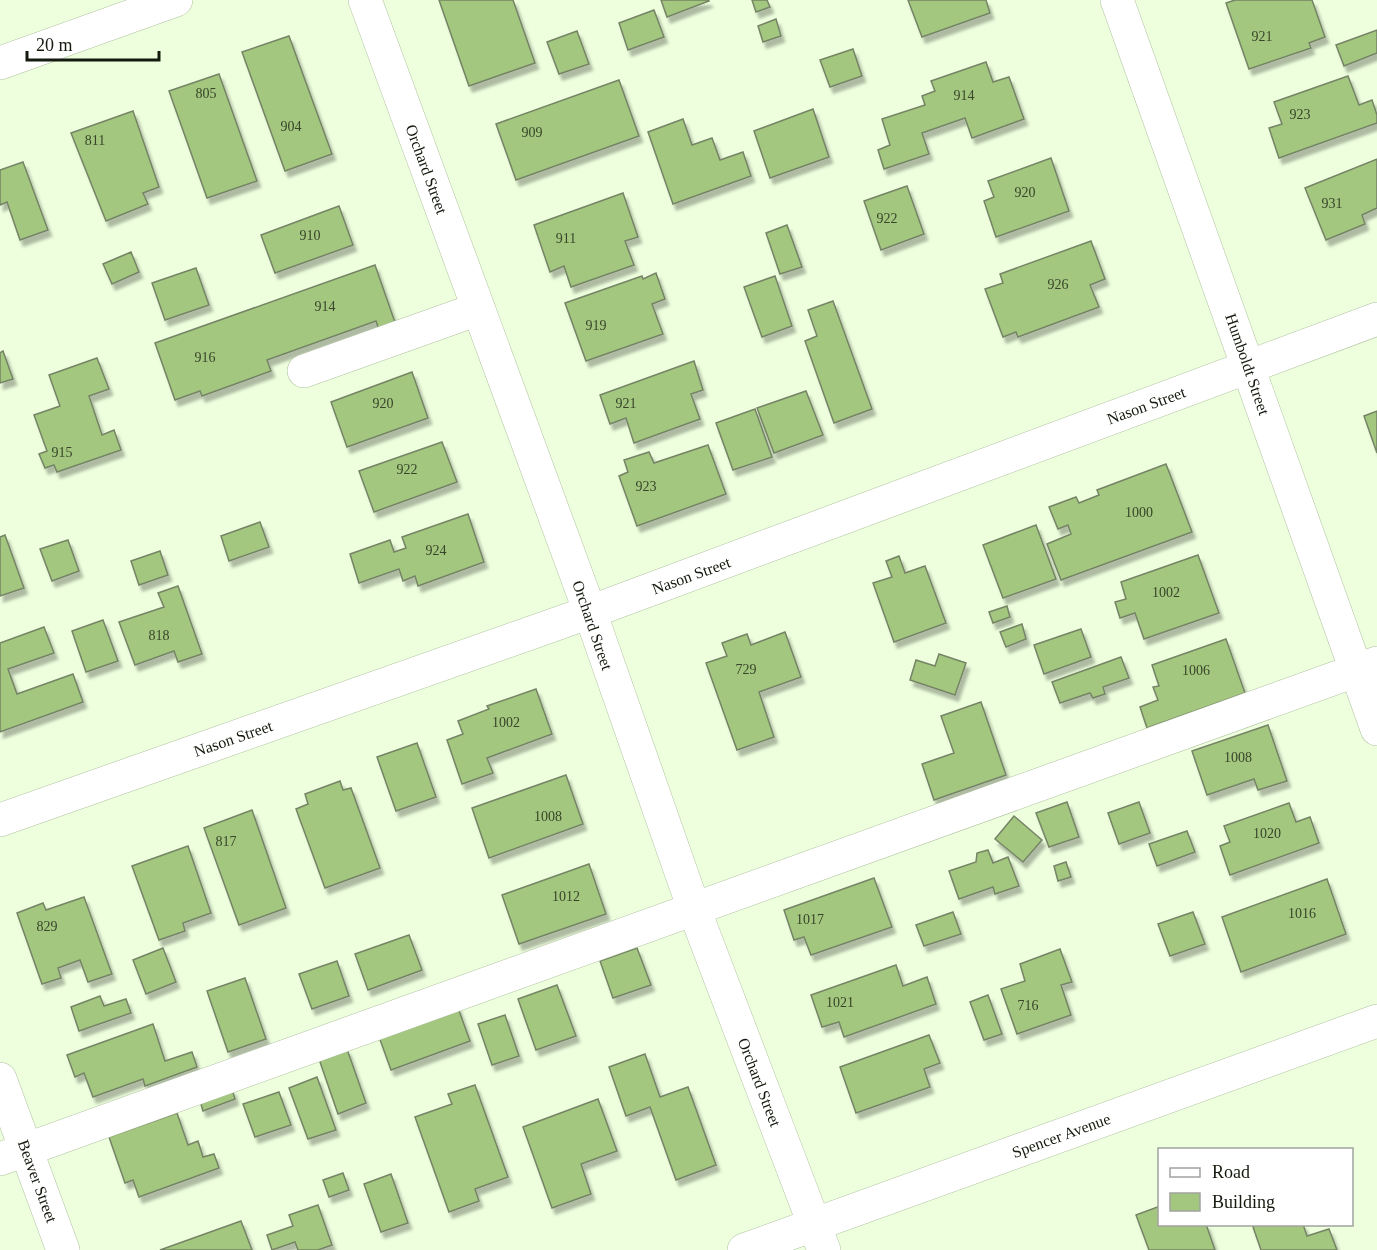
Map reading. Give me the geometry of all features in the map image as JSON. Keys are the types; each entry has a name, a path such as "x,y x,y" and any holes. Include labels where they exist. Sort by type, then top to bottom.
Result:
{"street":[{"path":"3,53 176,0"},
{"name":"Orchard Street","path":"365,0 590,612 694,909 819,1238"},
{"name":"Humboldt Street","path":"1117,0 1249,366 1366,666 1377,729"},
{"path":"304,371 478,309"},
{"name":"Nason Street","path":"0,820 590,612 1377,319"},
{"path":"13,1154 1366,666"},
{"name":"Spencer Avenue","path":"744,1250 819,1238 1377,1021"},
{"name":"Beaver Street","path":"0,1079 13,1154 63,1250"}],"building":[{"path":"439,0 513,0 535,63 469,86"},
{"path":"661,0 708,0 709,1 667,17"},
{"path":"752,0 767,0 770,7 756,12"},
{"path":"908,0 986,0 990,13 922,37"},
{"path":"1235,0 1312,0 1325,37 1309,43 1311,48 1249,69 1226,3"},
{"path":"654,10 664,37 628,50 619,23"},
{"path":"776,19 781,36 763,42 758,26"},
{"path":"1377,30 1377,53 1344,66 1336,45"},
{"path":"577,31 589,64 559,74 547,42"},
{"path":"289,36 332,154 285,171 242,52"},
{"path":"853,49 862,76 830,87 820,60"},
{"path":"986,62 993,82 1009,77 1024,119 972,138 965,118 922,133 929,154 884,169 878,150 890,145 882,119 925,105 922,96 935,91 931,81"},
{"path":"219,74 257,181 207,198 169,91"},
{"path":"1348,76 1359,105 1372,100 1377,123 1279,158 1269,128 1282,124 1274,102"},
{"path":"619,80 639,136 516,180 496,124"},
{"path":"813,109 829,157 770,178 754,131"},
{"path":"133,111 159,187 143,193 148,204 106,221 71,133"},
{"path":"683,119 692,145 712,138 720,160 743,152 751,176 673,204 648,132"},
{"path":"1051,158 1069,211 996,237 984,201 994,197 988,181"},
{"path":"1377,159 1377,208 1362,215 1365,224 1326,240 1305,188"},
{"path":"23,162 48,230 20,240 7,202 0,205 0,170"},
{"path":"907,186 924,234 881,250 864,201"},
{"path":"623,193 638,237 625,241 634,265 571,287 564,266 550,272 534,225"},
{"path":"339,206 353,245 275,273 261,235"},
{"path":"787,225 802,267 780,274 766,233"},
{"path":"1091,241 1105,279 1090,285 1099,307 1018,337 1016,332 1003,337 985,289 1003,283 1000,274"},
{"path":"131,252 139,272 112,284 103,264"},
{"path":"375,265 397,328 380,334 376,321 267,360 271,371 202,396 200,391 175,400 155,343"},
{"path":"196,268 209,305 165,320 152,283"},
{"path":"656,273 665,299 652,304 663,334 586,361 565,303"},
{"path":"775,276 792,326 762,337 744,287"},
{"path":"833,301 872,409 834,423 805,341 817,336 808,310"},
{"path":"3,351 13,379 0,383 0,353"},
{"path":"97,358 109,389 89,396 102,435 114,430 121,450 57,472 54,465 45,468 39,454 47,451 34,415 60,406 49,375"},
{"path":"694,361 703,390 691,394 700,419 634,443 626,418 610,424 600,395"},
{"path":"412,372 428,418 347,447 331,402"},
{"path":"806,391 823,435 774,453 757,408"},
{"path":"755,409 772,457 733,470 716,423"},
{"path":"1377,411 1377,453 1364,416"},
{"path":"442,442 457,482 374,512 359,471"},
{"path":"708,445 726,494 637,526 619,476 628,472 624,460 649,452 654,463"},
{"path":"1166,464 1192,532 1061,580 1047,544 1071,534 1068,525 1058,529 1049,507 1076,497 1079,503 1099,495 1097,490"},
{"path":"468,514 484,562 418,586 415,576 403,581 399,569 359,583 350,554 390,540 394,552 406,548 402,537"},
{"path":"260,522 269,547 229,561 221,536"},
{"path":"1036,525 1056,579 1003,598 983,545"},
{"path":"5,535 24,588 0,596 0,537"},
{"path":"68,540 79,571 52,581 40,549"},
{"path":"160,551 168,575 139,585 131,561"},
{"path":"1198,555 1219,613 1144,639 1135,613 1120,618 1115,602 1126,599 1121,582"},
{"path":"899,556 905,573 925,566 946,623 894,642 873,583 892,577 886,561"},
{"path":"178,586 202,654 178,662 174,651 135,665 119,622 164,607 158,593"},
{"path":"1007,606 1010,617 993,623 989,612"},
{"path":"103,620 118,661 86,672 72,631"},
{"path":"1022,624 1026,639 1006,647 1000,632"},
{"path":"44,627 54,653 8,669 17,694 73,674 83,702 0,732 0,643"},
{"path":"1081,629 1091,657 1044,674 1034,645"},
{"path":"785,632 801,677 759,692 774,737 737,750 706,663 727,656 722,643 747,634 751,645"},
{"path":"1226,639 1245,693 1147,728 1140,707 1158,700 1153,687 1159,686 1152,665"},
{"path":"939,654 966,663 955,695 910,680 916,660 935,666"},
{"path":"1121,657 1129,678 1103,687 1105,694 1093,698 1090,693 1060,703 1052,682"},
{"path":"536,689 552,734 487,758 493,773 462,784 447,740 463,734 458,721 489,709 487,706"},
{"path":"981,702 1006,775 934,800 922,764 954,753 941,716"},
{"path":"1268,725 1287,781 1258,790 1254,779 1207,795 1192,751"},
{"path":"417,743 436,797 396,811 377,757"},
{"path":"566,775 583,824 489,858 472,808"},
{"path":"340,781 343,790 351,788 380,868 325,888 296,809 308,804 305,794"},
{"path":"1067,802 1079,837 1049,847 1036,813"},
{"path":"1139,802 1150,833 1119,844 1108,813"},
{"path":"1289,803 1296,822 1310,817 1319,843 1230,875 1220,846 1230,842 1224,826"},
{"path":"252,810 286,908 239,925 204,828"},
{"path":"1014,816 1042,840 1023,862 995,839"},
{"path":"1187,831 1195,852 1157,866 1149,844"},
{"path":"188,846 211,913 183,923 185,931 159,940 132,866"},
{"path":"988,850 993,863 1008,857 1019,886 995,894 993,887 959,899 949,871 976,862 977,853"},
{"path":"1066,862 1071,877 1058,881 1054,866"},
{"path":"589,864 606,914 519,944 502,895"},
{"path":"874,878 892,927 811,955 804,937 794,940 784,910"},
{"path":"1327,879 1346,934 1241,972 1222,917"},
{"path":"84,897 112,974 88,982 80,960 58,968 61,978 42,984 17,913 43,903 46,910"},
{"path":"953,912 961,934 924,946 916,925"},
{"path":"1193,912 1205,944 1170,956 1158,924"},
{"path":"409,935 422,970 368,990 355,954"},
{"path":"163,948 176,982 146,994 133,960"},
{"path":"637,948 651,985 613,998 600,961"},
{"path":"1060,949 1072,982 1061,985 1071,1015 1017,1034 1001,989 1025,981 1020,964"},
{"path":"337,961 349,996 312,1009 299,974"},
{"path":"896,965 903,986 927,977 936,1004 844,1037 839,1022 822,1027 811,995"},
{"path":"245,978 266,1039 228,1052 207,991"},
{"path":"557,985 576,1036 536,1050 518,999"},
{"path":"988,995 1002,1034 984,1040 970,1002"},
{"path":"100,996 104,1006 126,999 131,1013 79,1031 71,1007"},
{"path":"457,1005 470,1041 391,1070 378,1034"},
{"path":"505,1015 519,1056 492,1065 478,1024"},
{"path":"153,1024 165,1061 192,1052 197,1067 145,1086 143,1079 93,1097 84,1073 75,1077 67,1055"},
{"path":"929,1035 940,1063 924,1069 930,1087 856,1113 840,1067"},
{"path":"347,1049 366,1103 338,1114 319,1059"},
{"path":"645,1054 660,1097 688,1087 716,1165 676,1180 650,1107 626,1116 609,1067"},
{"path":"317,1077 336,1130 308,1139 289,1088"},
{"path":"475,1085 508,1177 475,1189 479,1201 449,1212 415,1117 452,1104 448,1094"},
{"path":"232,1089 235,1099 203,1111 200,1101"},
{"path":"279,1092 291,1125 255,1137 243,1104"},
{"path":"598,1099 617,1151 581,1164 591,1194 552,1208 523,1127"},
{"path":"177,1113 188,1145 198,1141 203,1157 214,1154 219,1168 139,1197 133,1180 125,1183 109,1137"},
{"path":"343,1173 349,1190 329,1197 323,1180"},
{"path":"391,1174 408,1223 381,1232 364,1184"},
{"path":"318,1205 332,1245 318,1250 298,1250 295,1242 272,1250 267,1235 293,1226 289,1215"},
{"path":"1158,1207 1158,1226 1207,1226 1215,1250 1149,1250 1136,1215"},
{"path":"241,1221 252,1250 160,1250"},
{"path":"1253,1226 1304,1226 1307,1236 1329,1229 1337,1250 1261,1250"}]}
